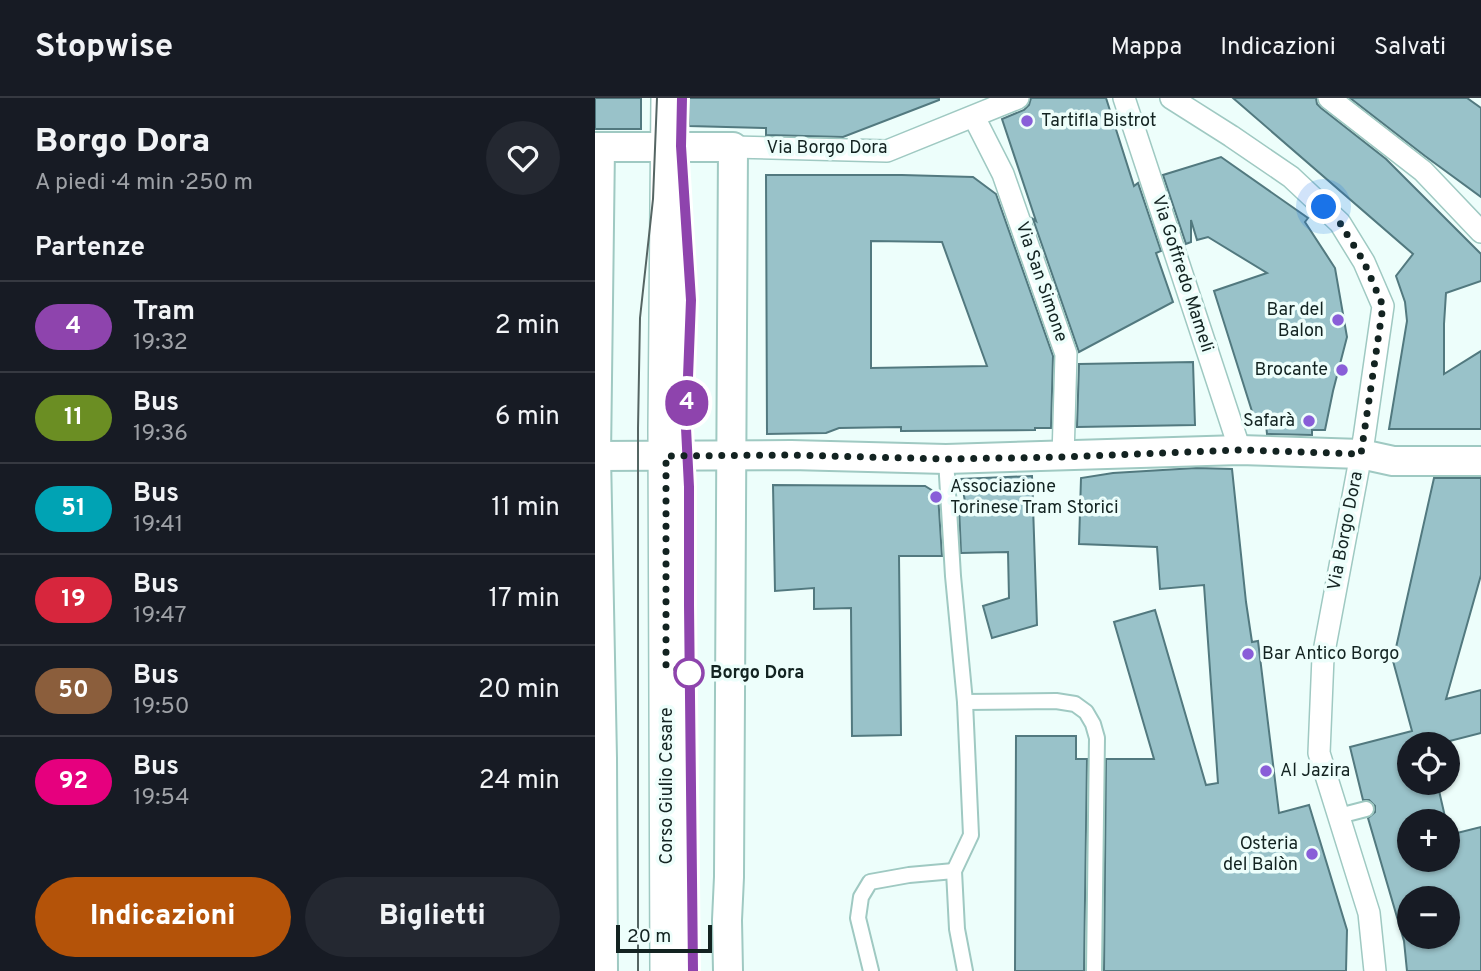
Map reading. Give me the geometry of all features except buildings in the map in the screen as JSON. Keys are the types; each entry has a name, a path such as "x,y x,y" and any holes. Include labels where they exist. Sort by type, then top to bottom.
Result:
{"street":[{"name":"Corso Giulio Cesare","path":"668,971 666,456 669,98"},
{"name":"Via Borgo Dora","path":"598,147 887,151 1018,98"},
{"name":"Via Goffredo Mameli","path":"1124,98 1240,450"},
{"name":"Via Borgo Dora","path":"1171,98 1291,177 1340,223 1364,262 1383,306 1361,454 1322,657 1319,753 1369,913 1375,971"},
{"path":"1329,98 1423,171 1481,232"},
{"name":"Via San Simone","path":"974,117 1003,174 1066,354 1063,457"},
{"path":"598,147 596,456 603,971"},
{"path":"728,971 733,147"},
{"path":"596,456 946,459 1240,450 1361,454 1393,461 1433,463 1481,461"}],"lane":[{"path":"946,459 953,576 965,702 971,835 954,870 957,929 965,971"},
{"path":"965,702 1056,701 1075,704 1086,712 1093,724 1097,738 1094,971"},
{"path":"1339,816 1366,809"},
{"path":"871,971 858,918 861,897 870,882 954,870"}],"tram line":[{"path":"638,971 640,318 653,199 657,98"},
{"path":"682,98 681,146 691,300 686,428 689,487 693,971"},
{"name":"4","path":"682,98 681,146 691,300 686,428 689,487 693,971"}],"place":[{"name":"Tartifla Bistrot","path":"1027,121"},
{"name":"Bar del Balon","path":"1338,320"},
{"name":"Brocante","path":"1342,370"},
{"name":"Safarà","path":"1309,421"},
{"name":"Associazione Torinese Tram Storici","path":"936,497"},
{"name":"Bar Antico Borgo","path":"1248,654"},
{"name":"Borgo Dora","path":"689,673"},
{"name":"Al Jazira","path":"1266,771"},
{"name":"Osteria del Balòn","path":"1312,854"}],"route":[{"path":"689,673 666,666 666,456 790,455 946,459 1240,450 1361,454 1383,306 1364,262 1340,223 1324,207"}]}
